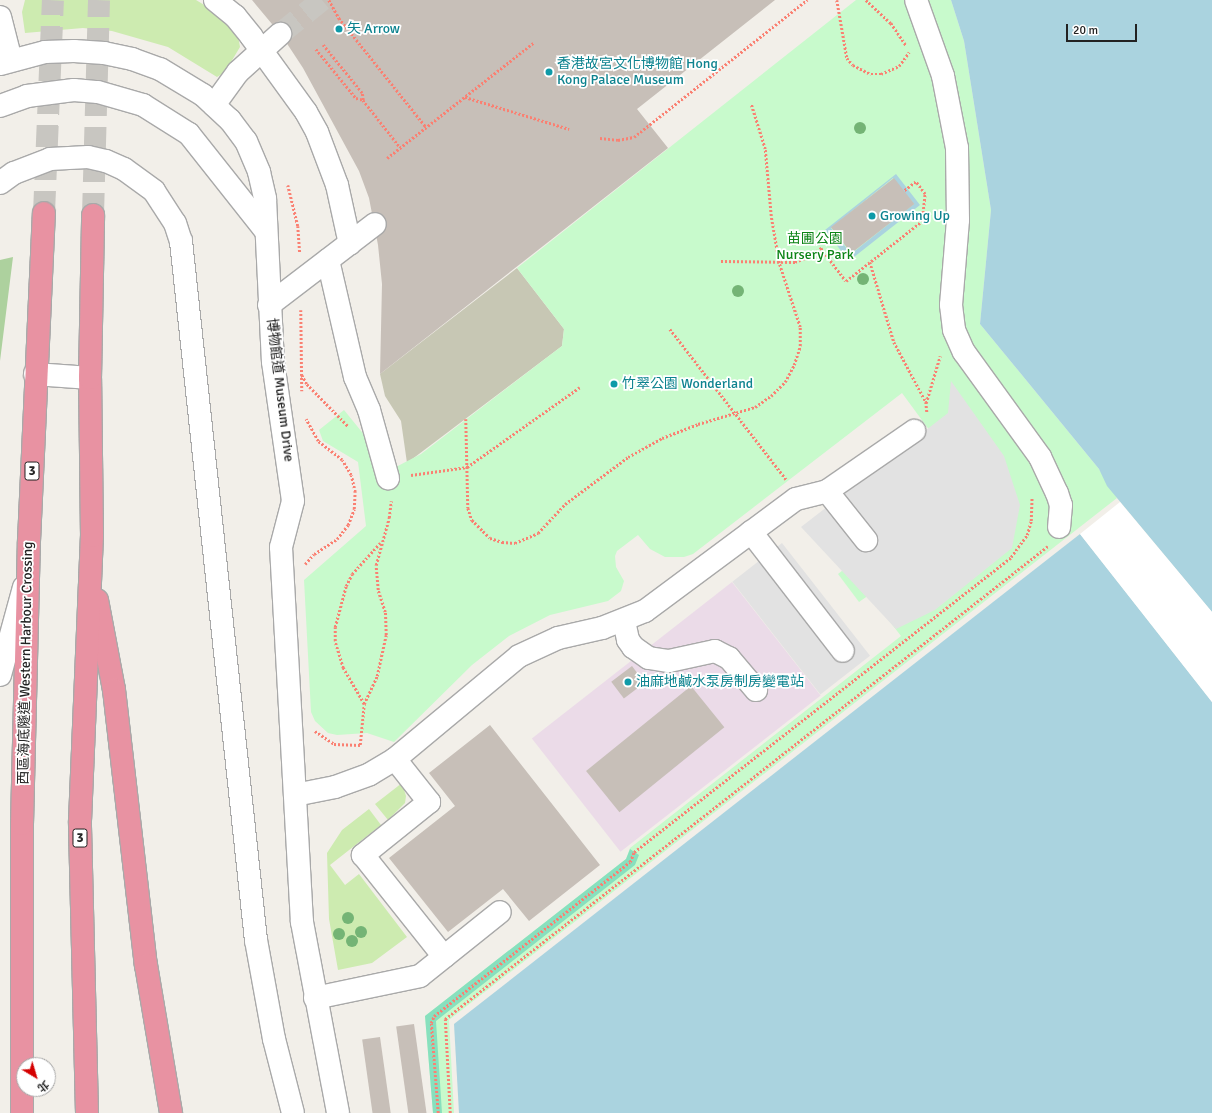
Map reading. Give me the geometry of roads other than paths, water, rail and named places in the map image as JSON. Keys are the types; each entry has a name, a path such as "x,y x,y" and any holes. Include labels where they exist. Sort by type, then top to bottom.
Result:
{"highway":[{"name":"西區海底隧道 Western Harbour Crossing","path":"22,1113 22,824 35,374 44,213"},
{"name":"3","path":"87,1113 80,821 91,563 90,378 93,215"},
{"path":"91,563 114,690 146,966 171,1113"}],"street":[{"path":"2,0 0,15 6,62"},
{"path":"215,0 235,16 296,95 317,132 337,186 350,244"},
{"path":"916,0 943,76 957,148 958,220 951,305 954,330 964,352 1040,457 1058,493 1061,517 1059,527"},
{"path":"214,105 238,72 280,34"},
{"name":"博物館道 Museum Drive","path":"6,62 45,52 74,51 104,53 132,59 185,83 214,105 246,141 259,172 264,199 273,362 293,502 281,547 295,795"},
{"path":"0,106 27,96 74,90 98,92 144,105 189,134 265,230"},
{"path":"0,183 26,167 50,159 81,157 106,161 135,175 154,192 175,223 181,241 256,940 274,1038 293,1113"},
{"path":"269,305 374,224"},
{"path":"328,260 355,377 369,410 388,478"},
{"path":"35,374 90,378"},
{"path":"338,1113 315,998 302,922 295,795 353,781 370,774 395,759 519,656 558,638 624,621 665,598 800,497 827,491 914,431"},
{"path":"827,491 866,540"},
{"path":"752,532 843,651"},
{"path":"0,675 30,567"},
{"path":"624,621 628,640 633,647 649,658 669,661 715,651 730,658 756,690"},
{"path":"395,759 429,802 363,854 444,957"},
{"path":"315,998 420,976 500,912"}],"water":[{"path":"951,0 1212,0 1212,612 1107,486 1099,469 980,324 991,210 964,41"},
{"path":"896,174 920,205 849,261 825,230","holes":["893,178 914,204 851,254 831,228"]},
{"path":"1080,534 1212,702 1212,1113 459,1113 454,1024"}],"tunnel":[{"path":"44,213 53,0"},
{"path":"93,215 99,0"},
{"path":"280,34 322,0"}],"place":[{"name":"矢 Arrow","path":"339,29"},
{"name":"香港故宮文化博物館 Hong Kong Palace Museum","path":"549,72"},
{"name":"Growing Up","path":"872,216"},
{"name":"竹翠公園 Wonderland","path":"614,384"},
{"name":"油麻地鹹水泵房制房變電站","path":"628,682"}],"park label":[{"name":"苗圃公園 Nursery Park","path":"815,248"}]}
